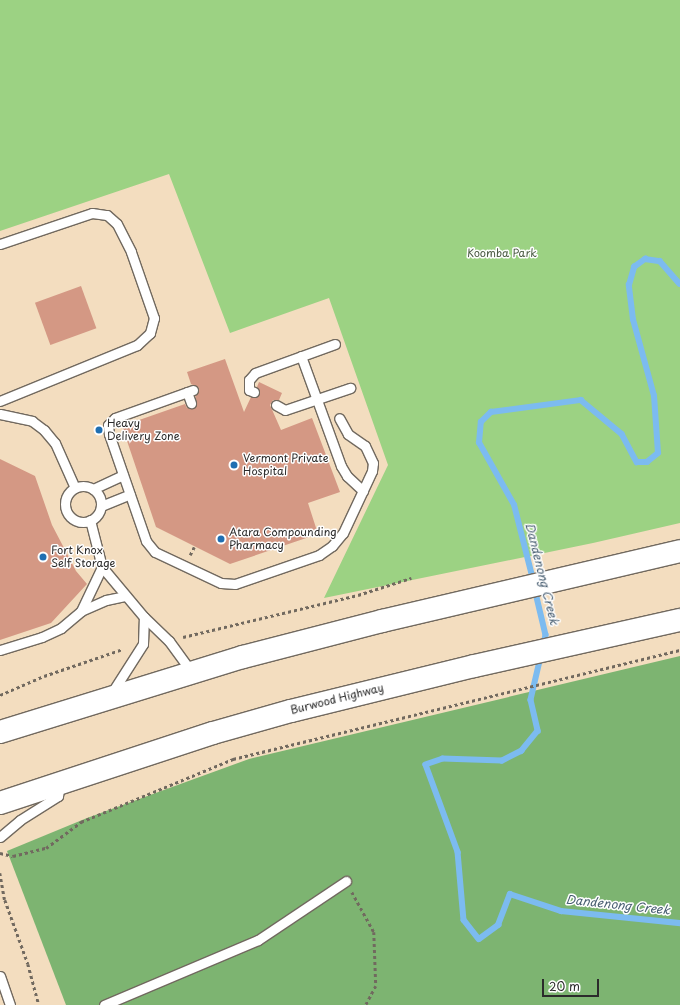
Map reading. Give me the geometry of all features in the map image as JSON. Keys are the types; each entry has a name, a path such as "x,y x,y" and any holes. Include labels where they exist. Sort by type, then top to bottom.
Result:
{"highway":[{"path":"0,732 191,672 477,598 605,570 680,551"},
{"name":"Burwood Highway","path":"0,803 61,781 263,719 474,666 680,620"}],"lane":[{"path":"0,244 92,213 106,215 117,224 132,252 154,318 150,333 137,345 0,401"},
{"path":"254,392 249,390 249,380 256,373 335,344"},
{"path":"301,356 341,466 347,476 363,491"},
{"path":"276,405 285,410 350,388"},
{"path":"191,403 190,391 115,418 108,425 109,434 146,541 155,552 221,583 235,584 319,555 332,546 343,533 372,471 373,463 365,446 348,434 339,418"},
{"path":"139,410 143,419"},
{"path":"0,414 32,421 44,430 55,443 75,488"},
{"path":"93,489 123,475"},
{"path":"87,486 93,489 101,500 99,512 90,520 78,521 68,513 66,498 75,488 87,486"},
{"path":"101,506 130,494"},
{"path":"90,520 102,566 125,596 169,641 191,672"},
{"path":"81,611 102,566"},
{"path":"0,650 42,637 61,628 81,611 106,600 125,596"},
{"path":"109,697 143,644 144,617"},
{"path":"0,837 20,820 58,796 61,781"},
{"path":"104,1005 258,940 346,882"},
{"path":"0,976 10,1005"}],"path":[{"path":"169,641 358,595 411,578"},
{"path":"0,695 44,676 125,648 132,643 143,644"},
{"path":"0,853 13,856 46,848 81,822 233,759 608,669 680,650"},
{"path":"0,873 4,900 28,964 39,1005"},
{"path":"346,882 374,932 376,986 366,1005"}],"green space":[{"name":"Koomba Park","path":"0,0 680,0 680,523 593,543 324,598 388,465 329,298 230,333 169,174 0,231"},
{"path":"680,656 680,1005 66,1005 7,851 87,818 249,759"}],"building":[{"path":"81,286 96,328 50,345 35,303"},
{"path":"225,359 244,412 251,397 259,395 257,387 259,382 282,393 279,400 273,400 270,405 281,430 312,418 340,492 308,503 318,534 230,564 156,527 122,426 185,404 187,408 193,408 197,404 195,395 199,388 191,384 187,372"},
{"path":"0,459 35,476 52,525 76,571 87,584 51,623 0,640"}],"waterway":[{"name":"Dandenong Creek","path":"533,580 514,505 479,443 481,422 491,412 581,400 622,434 637,462 647,462 658,453 654,396 633,320 629,285 634,267 645,259 660,261 680,284"},
{"name":"Dandenong Creek","path":"535,589 546,635 544,645"},
{"name":"Dandenong Creek","path":"541,657 531,700 538,731 522,751 502,761 443,759 426,765 458,852 464,920 479,939 498,925 510,894 561,911 680,923"}],"place":[{"name":"Heavy Delivery Zone","path":"99,430"},
{"name":"Vermont Private Hospital","path":"234,465"},
{"name":"Atara Compounding Pharmacy","path":"221,539"},
{"name":"Fort Knox Self Storage","path":"43,557"}]}
